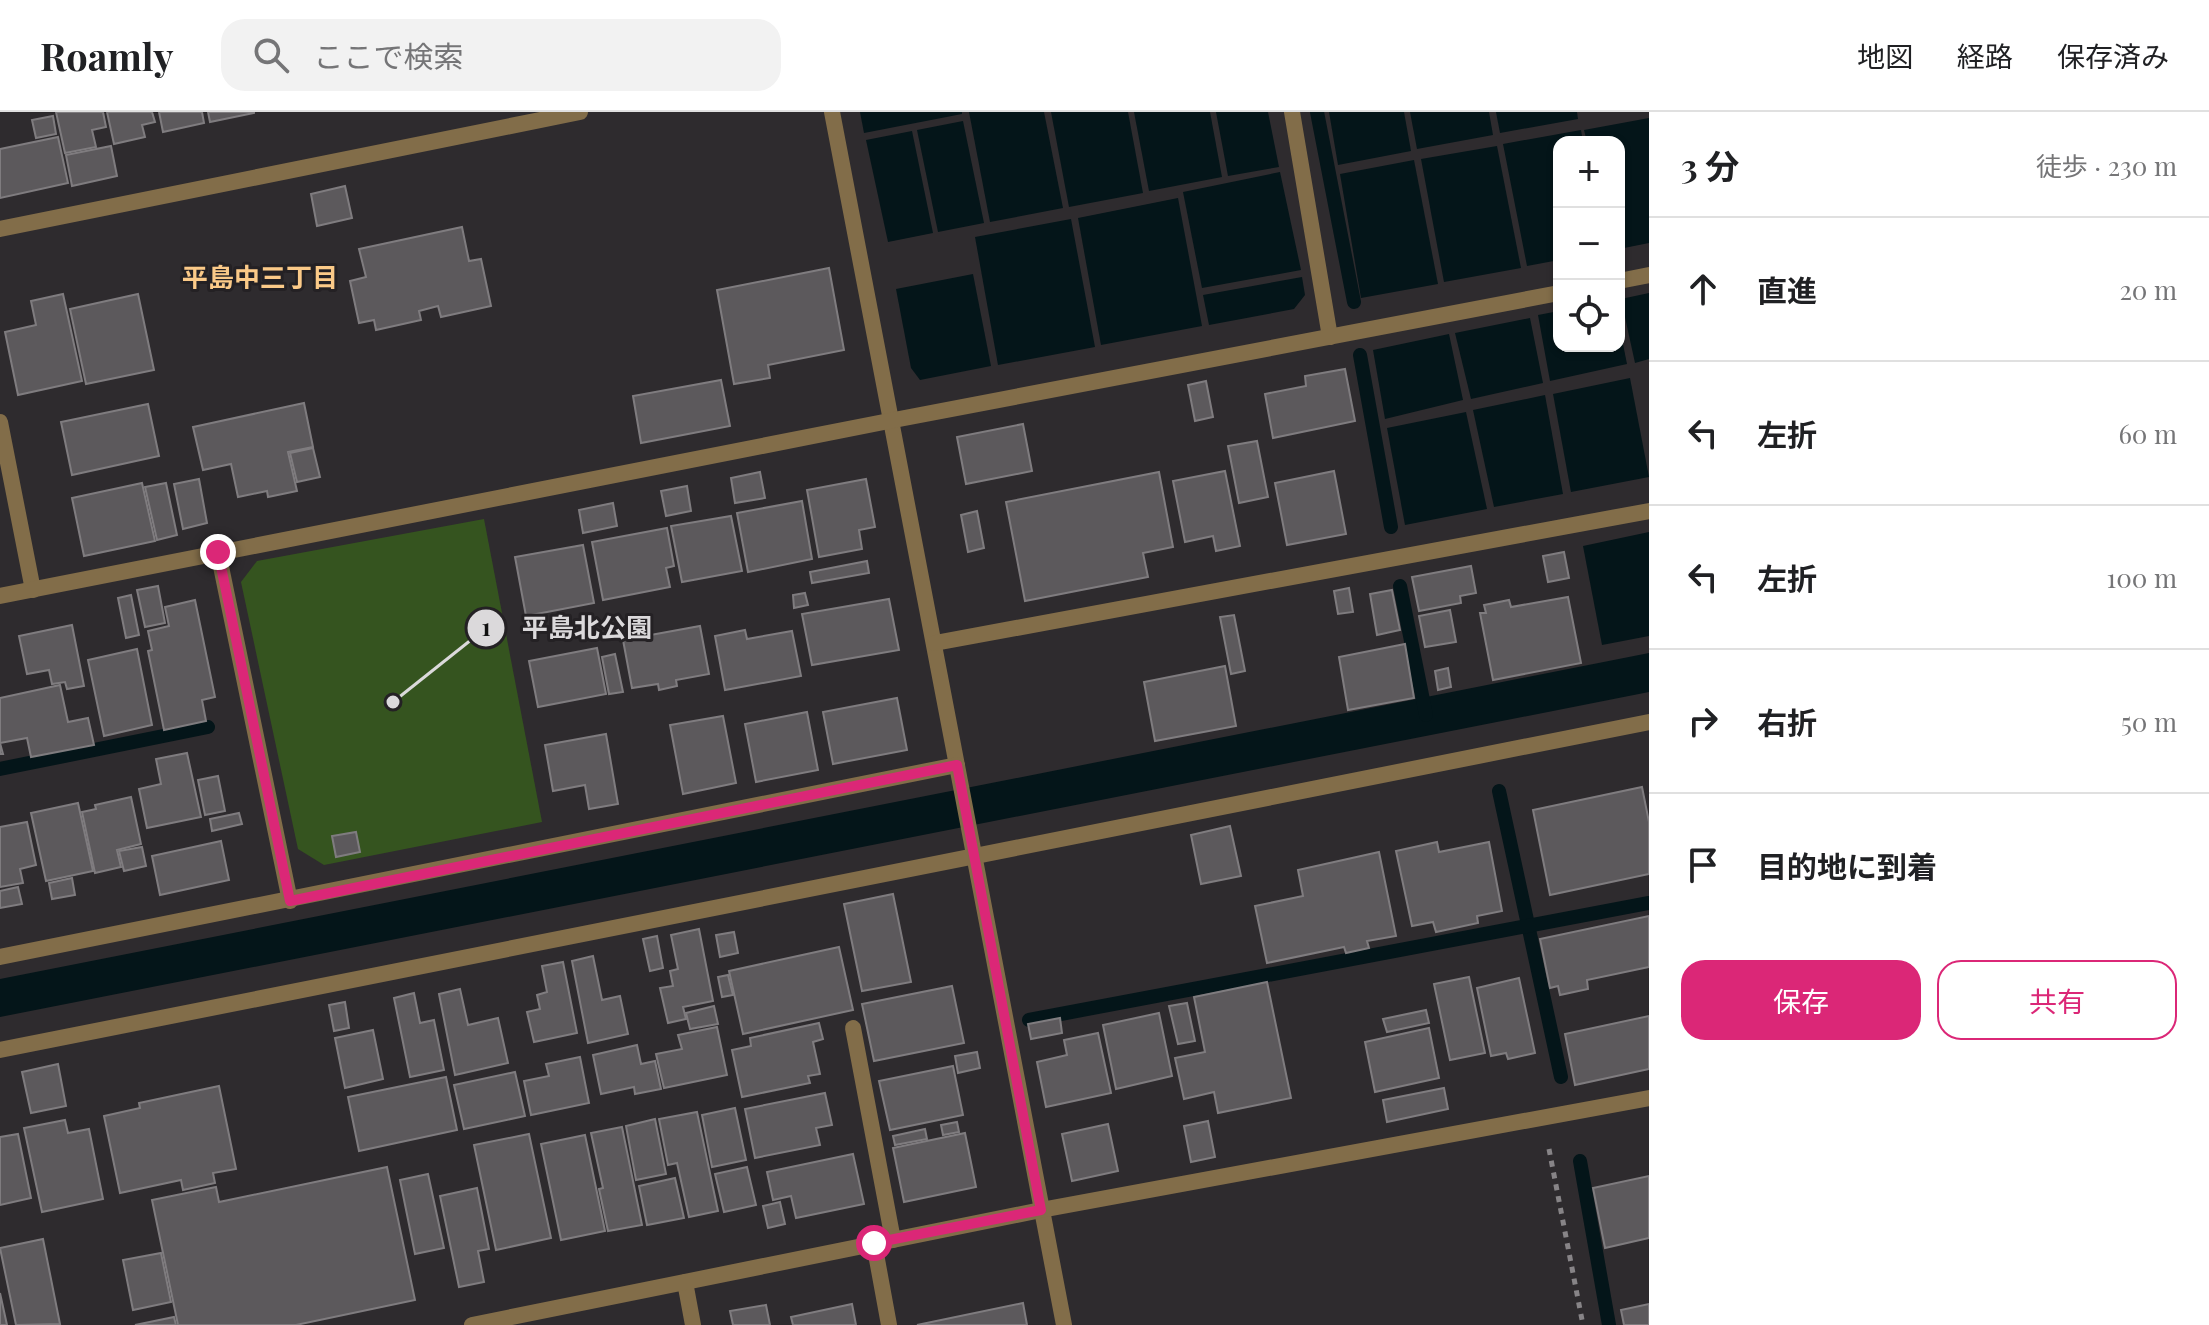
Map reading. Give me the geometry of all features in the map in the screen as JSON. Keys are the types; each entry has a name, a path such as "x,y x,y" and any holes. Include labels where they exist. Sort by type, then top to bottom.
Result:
{"street":[{"path":"0,229 580,112"},
{"path":"832,112 894,420 973,858 1064,1325"},
{"path":"1292,112 1330,337"},
{"path":"1624,280 1649,275"},
{"path":"0,596 1553,294"},
{"path":"0,422 33,590"},
{"path":"935,643 1649,511"},
{"path":"218,552 290,901"},
{"path":"0,1050 1649,722"},
{"path":"0,957 957,765"},
{"path":"853,1028 893,1240"},
{"path":"472,1325 1041,1210 1649,1098"},
{"path":"874,1243 889,1325"},
{"path":"685,1282 693,1325"}],"path":[{"path":"1543,1117 1583,1325"}],"green space":[{"path":"484,519 542,822 324,865 298,849 241,582 257,561"}],"shaded area":[{"path":"860,112 962,112 962,114 864,133"},
{"path":"969,112 1044,112 1063,208 990,222"},
{"path":"1051,112 1128,112 1143,193 1069,207"},
{"path":"1134,112 1210,112 1222,177 1149,191"},
{"path":"1216,112 1268,112 1279,167 1228,176"},
{"path":"1329,112 1404,112 1411,151 1338,165"},
{"path":"1410,112 1489,112 1493,135 1417,149"},
{"path":"1496,112 1577,112 1578,119 1500,133"},
{"path":"1649,118 1649,243 1625,248 1625,136 1586,136 1584,130"},
{"path":"963,121 984,223 938,232 917,130"},
{"path":"1581,130 1582,136 1553,136 1553,261 1527,266 1503,144"},
{"path":"912,131 933,233 888,242 866,140"},
{"path":"1497,146 1521,268 1444,282 1421,159"},
{"path":"1414,160 1438,284 1361,298 1340,174"},
{"path":"1280,172 1301,270 1202,288 1183,192"},
{"path":"1178,198 1202,326 1101,345 1078,218"},
{"path":"1071,219 1095,347 998,365 975,237"},
{"path":"973,274 991,366 920,380 911,368 896,289"},
{"path":"1302,277 1305,295 1294,309 1209,325 1203,295"},
{"path":"1649,293 1649,359 1635,363 1625,317 1625,298"},
{"path":"1553,312 1553,352 1625,352 1627,364 1550,381 1538,315"},
{"path":"1530,318 1543,383 1471,399 1455,333"},
{"path":"1449,334 1463,400 1385,419 1373,350"},
{"path":"1630,378 1649,477 1571,492 1553,394"},
{"path":"1545,395 1563,494 1494,507 1473,410"},
{"path":"1466,412 1487,509 1405,525 1387,428"},
{"path":"1649,532 1649,636 1602,645 1583,546"},
{"path":"1649,653 1649,692 0,1017 0,979"}],"building":[{"path":"56,112 103,112 106,127 92,130 96,147 65,153"},
{"path":"107,112 152,112 155,122 142,125 145,137 114,144"},
{"path":"159,112 202,112 204,123 163,132"},
{"path":"208,112 254,112 254,113 210,122"},
{"path":"53,116 56,134 36,138 32,120"},
{"path":"58,137 68,183 0,198 0,149"},
{"path":"111,146 117,176 72,186 66,155"},
{"path":"345,186 352,218 317,226 311,194"},
{"path":"462,227 469,261 481,259 491,306 441,317 438,306 419,311 421,320 376,330 374,320 359,323 350,281 366,277 359,249"},
{"path":"829,268 844,350 768,365 770,378 734,384 717,290"},
{"path":"63,294 82,381 18,395 5,332 36,325 31,301"},
{"path":"138,294 154,370 86,384 70,309"},
{"path":"1345,369 1355,421 1273,438 1265,394 1306,386 1305,376"},
{"path":"721,380 730,426 641,443 633,396"},
{"path":"1206,381 1213,417 1195,421 1188,385"},
{"path":"304,403 313,447 288,452 297,491 268,497 267,491 238,497 231,464 203,470 193,427"},
{"path":"148,404 159,456 72,475 61,422"},
{"path":"1023,424 1032,471 966,484 957,437"},
{"path":"1257,441 1268,497 1239,503 1228,446"},
{"path":"313,448 320,477 297,482 290,453"},
{"path":"1225,471 1240,546 1216,551 1213,536 1185,542 1173,481"},
{"path":"1334,471 1346,534 1287,545 1275,483"},
{"path":"760,472 765,498 735,503 731,478"},
{"path":"1159,472 1173,547 1143,553 1148,577 1025,601 1006,502"},
{"path":"199,479 207,523 183,529 174,484"},
{"path":"866,479 875,527 859,530 862,549 819,557 807,490"},
{"path":"142,483 155,541 84,556 72,498"},
{"path":"166,483 177,535 157,540 145,487"},
{"path":"687,486 691,511 666,516 661,491"},
{"path":"802,501 812,559 748,572 737,513"},
{"path":"613,503 617,526 583,533 579,510"},
{"path":"977,511 984,548 968,552 961,515"},
{"path":"731,516 742,571 682,582 671,526"},
{"path":"667,528 674,566 666,568 670,587 603,600 592,542"},
{"path":"583,545 594,603 526,616 515,557"},
{"path":"1564,552 1569,578 1548,582 1543,556"},
{"path":"867,561 869,573 812,583 810,572"},
{"path":"1471,566 1476,593 1460,596 1461,603 1419,611 1412,577"},
{"path":"158,586 165,623 145,627 137,590"},
{"path":"1349,588 1353,612 1338,614 1334,591"},
{"path":"1392,590 1400,630 1377,635 1370,594"},
{"path":"805,593 808,605 794,608 793,595"},
{"path":"131,595 139,635 126,638 118,598"},
{"path":"1568,597 1581,663 1493,680 1480,613 1486,613 1484,605 1509,600 1511,607"},
{"path":"889,599 899,650 812,665 802,614"},
{"path":"195,600 215,697 202,700 206,721 164,730 148,651 152,650 148,631 169,626 165,607"},
{"path":"1450,610 1456,642 1425,647 1419,616"},
{"path":"1234,615 1245,671 1231,674 1220,617"},
{"path":"72,625 84,686 67,689 65,682 52,684 49,670 27,674 19,636"},
{"path":"700,626 709,674 676,680 677,686 659,690 658,684 632,688 623,640"},
{"path":"745,630 747,639 792,631 801,676 725,690 715,636"},
{"path":"1405,644 1414,698 1348,710 1339,657"},
{"path":"597,648 606,694 538,707 529,661"},
{"path":"137,649 152,725 104,736 88,660"},
{"path":"615,654 623,692 609,694 602,657"},
{"path":"1225,666 1236,726 1155,741 1144,682"},
{"path":"1448,668 1451,687 1438,690 1435,671"},
{"path":"60,685 68,722 88,718 94,745 31,757 27,738 0,743 0,698"},
{"path":"897,698 907,750 833,764 823,712"},
{"path":"807,712 818,770 756,782 745,724"},
{"path":"723,716 736,783 683,794 670,725"},
{"path":"606,734 618,804 589,809 585,785 553,791 545,745"},
{"path":"187,753 201,817 147,828 139,789 161,784 156,759"},
{"path":"218,776 225,811 205,815 198,780"},
{"path":"1642,787 1649,822 1649,874 1550,895 1533,810"},
{"path":"131,797 141,844 117,850 121,867 95,873 82,812 96,809 95,805"},
{"path":"78,803 93,871 46,881 31,813"},
{"path":"239,813 242,824 212,831 210,819"},
{"path":"27,822 36,865 20,869 23,883 0,887 0,827"},
{"path":"1230,826 1241,876 1201,884 1191,835"},
{"path":"356,832 360,852 336,857 332,836"},
{"path":"221,841 229,880 160,895 152,856"},
{"path":"1437,842 1439,852 1489,842 1502,911 1477,916 1478,923 1436,932 1433,922 1412,926 1396,851"},
{"path":"142,847 146,866 124,871 119,851"},
{"path":"1379,852 1396,936 1367,941 1369,948 1346,953 1344,947 1267,963 1255,906 1303,896 1298,870"},
{"path":"72,878 75,895 52,899 49,883"},
{"path":"18,887 22,904 0,908 0,891"},
{"path":"893,894 911,982 862,991 844,904"},
{"path":"1649,916 1649,967 1587,980 1588,989 1560,995 1558,986 1550,988 1540,939"},
{"path":"699,929 713,1001 683,1007 686,1019 668,1023 660,988 673,986 670,971 678,969 671,935"},
{"path":"734,932 738,953 720,957 716,935"},
{"path":"657,936 663,968 650,971 643,939"},
{"path":"839,947 853,1010 743,1034 729,971"},
{"path":"593,956 602,1000 620,996 628,1034 588,1043 572,961"},
{"path":"563,962 577,1033 534,1042 527,1012 540,1009 537,995 547,992 542,966"},
{"path":"728,975 733,995 722,997 718,977"},
{"path":"1469,977 1485,1053 1450,1060 1434,984"},
{"path":"1519,978 1535,1053 1508,1059 1506,1053 1491,1056 1477,988"},
{"path":"1267,982 1291,1098 1218,1113 1214,1092 1184,1099 1175,1058 1205,1052 1194,997"},
{"path":"952,986 964,1043 874,1061 862,1004"},
{"path":"460,989 468,1025 498,1018 508,1063 455,1075 439,994"},
{"path":"414,993 420,1023 434,1020 444,1070 410,1077 394,998"},
{"path":"345,1002 349,1028 334,1031 329,1005"},
{"path":"1187,1003 1195,1041 1178,1044 1169,1006"},
{"path":"714,1006 718,1024 690,1029 686,1013"},
{"path":"1426,1010 1429,1023 1387,1032 1383,1019"},
{"path":"1159,1013 1172,1076 1116,1089 1103,1025"},
{"path":"1649,1016 1649,1069 1575,1085 1565,1034"},
{"path":"1060,1018 1062,1033 1031,1039 1028,1024"},
{"path":"819,1023 823,1039 813,1042 820,1074 808,1076 810,1083 742,1097 732,1050 751,1046 750,1038"},
{"path":"717,1027 727,1075 664,1088 656,1054 682,1049 678,1035"},
{"path":"1429,1028 1439,1078 1375,1092 1365,1042"},
{"path":"373,1030 383,1079 345,1088 335,1038"},
{"path":"1098,1033 1111,1093 1046,1107 1037,1062 1067,1055 1064,1040"},
{"path":"637,1045 641,1064 655,1061 661,1089 635,1094 634,1087 601,1094 593,1055"},
{"path":"977,1052 980,1068 958,1073 955,1056"},
{"path":"580,1057 589,1103 531,1115 524,1081 549,1076 546,1064"},
{"path":"58,1064 66,1106 31,1113 22,1072"},
{"path":"953,1066 963,1115 890,1130 879,1081"},
{"path":"515,1072 525,1116 464,1129 454,1085"},
{"path":"446,1077 457,1130 359,1151 348,1097"},
{"path":"219,1086 236,1169 213,1173 215,1183 183,1190 181,1180 120,1193 104,1116 140,1108 139,1103"},
{"path":"1444,1088 1448,1109 1387,1122 1383,1100"},
{"path":"825,1093 832,1125 816,1128 820,1145 755,1158 745,1109"},
{"path":"735,1108 746,1160 712,1167 702,1115"},
{"path":"697,1112 718,1211 689,1217 677,1163 668,1165 659,1119"},
{"path":"655,1119 666,1174 636,1180 626,1126"},
{"path":"65,1120 68,1133 89,1129 103,1199 42,1212 24,1128"},
{"path":"1208,1121 1215,1157 1191,1162 1184,1126"},
{"path":"957,1122 959,1132 943,1135 941,1125"},
{"path":"1108,1124 1118,1171 1072,1181 1062,1134"},
{"path":"622,1127 642,1225 608,1231 599,1189 603,1188 591,1133"},
{"path":"925,1129 927,1139 895,1145 893,1136"},
{"path":"965,1133 976,1187 904,1202 893,1148"},
{"path":"18,1134 31,1198 0,1205 0,1137"},
{"path":"529,1134 551,1238 496,1250 474,1145"},
{"path":"585,1135 605,1231 561,1240 541,1144"},
{"path":"853,1154 864,1204 796,1218 791,1196 773,1200 767,1172"},
{"path":"387,1167 415,1300 296,1325 178,1325 152,1200 216,1187 219,1202"},
{"path":"747,1167 756,1205 724,1212 715,1174"},
{"path":"428,1174 444,1248 415,1254 400,1180"},
{"path":"1649,1176 1649,1238 1605,1248 1593,1188"},
{"path":"675,1178 684,1218 647,1225 639,1186"},
{"path":"477,1188 489,1249 478,1251 484,1282 459,1287 440,1196"},
{"path":"780,1202 785,1224 768,1228 763,1206"},
{"path":"43,1239 60,1324 16,1325 0,1248"},
{"path":"161,1253 171,1302 133,1310 123,1260"},
{"path":"0,1293 7,1325 0,1325"},
{"path":"1023,1303 1027,1325 917,1325"},
{"path":"852,1304 856,1325 793,1325 791,1317"},
{"path":"1649,1304 1649,1325 1624,1325 1621,1310"},
{"path":"766,1305 770,1325 733,1325 730,1311"},
{"path":"174,1317 176,1325 135,1325"}],"waterway":[{"path":"1317,112 1354,302"},
{"path":"1360,355 1391,527"},
{"path":"1400,586 1426,715"},
{"path":"0,769 208,727"},
{"path":"1499,791 1561,1077"},
{"path":"1029,1020 1649,903"},
{"path":"1580,1161 1609,1325"}],"place":[{"name":"平島北公園","path":"393,702"}],"district":[{"name":"平島中三丁目","path":"260,276"}],"route":[{"path":"218,552 290,901 957,765 1041,1210 874,1243"}]}
